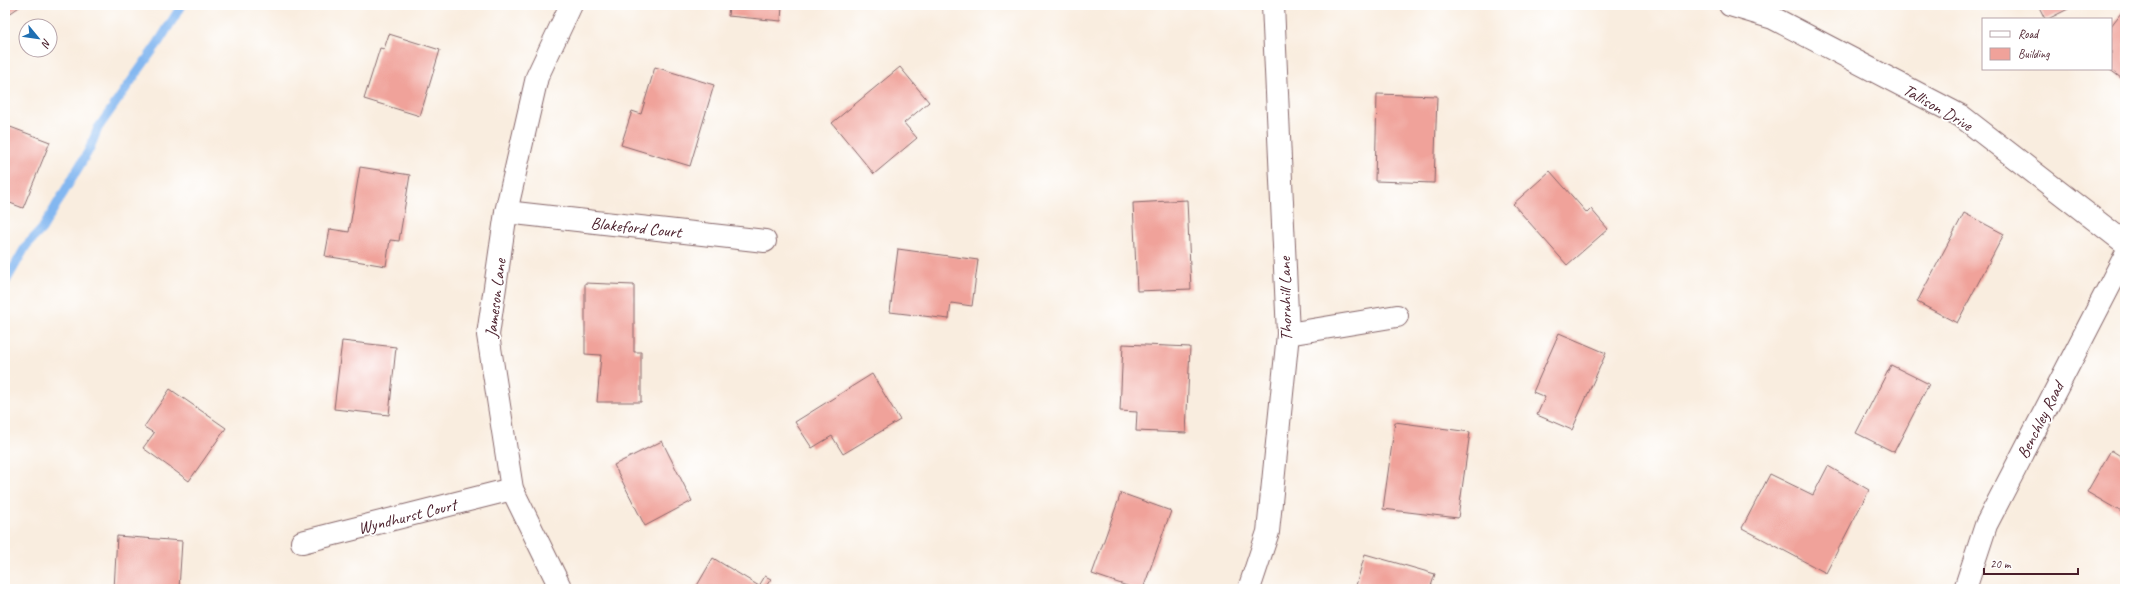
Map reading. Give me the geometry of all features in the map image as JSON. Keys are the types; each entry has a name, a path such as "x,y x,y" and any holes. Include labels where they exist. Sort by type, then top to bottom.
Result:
{"street":[{"name":"Jameson Lane","path":"562,589 512,489 488,335 506,212 537,77 571,5"},
{"name":"Thornhill Lane","path":"1249,589 1268,532 1288,334 1272,5"},
{"name":"Tallison Drive","path":"1730,5 1773,18 1961,116 2125,243"},
{"name":"Blakeford Court","path":"506,212 765,241"},
{"name":"Benchley Road","path":"1965,589 1986,525 2125,256"},
{"path":"1288,334 1397,316"},
{"name":"Wyndhurst Court","path":"302,542 512,489"}],"building":[{"path":"5,5 22,5 5,17"},
{"path":"729,5 782,5 781,21 728,16"},
{"path":"2038,5 2076,5 2050,18 2044,18"},
{"path":"2124,9 2125,81 2110,70 2112,70 2112,25"},
{"path":"389,34 440,50 420,116 364,99 380,48 384,49"},
{"path":"655,67 714,85 690,166 621,145 632,111 641,114"},
{"path":"900,67 929,102 904,123 917,138 874,174 832,123"},
{"path":"1377,94 1437,96 1434,183 1375,181"},
{"path":"5,125 50,142 23,208 5,201"},
{"path":"360,167 410,175 399,241 390,240 386,266 325,256 330,229 349,232"},
{"path":"1550,171 1587,213 1591,209 1608,229 1567,265 1513,204"},
{"path":"1187,200 1191,289 1137,291 1133,203"},
{"path":"1964,213 2004,234 1957,323 1917,302"},
{"path":"898,249 978,260 972,306 951,303 949,319 890,312"},
{"path":"585,283 634,285 634,352 641,352 641,402 597,402 601,355 585,354"},
{"path":"1559,333 1606,353 1572,430 1537,415 1545,397 1533,392"},
{"path":"342,341 396,347 389,415 334,409"},
{"path":"1123,344 1190,347 1186,433 1136,431 1137,412 1120,411"},
{"path":"1891,365 1929,384 1894,452 1856,433"},
{"path":"872,374 900,420 843,454 832,436 812,448 795,422"},
{"path":"170,389 226,428 189,481 143,448 154,433 144,427"},
{"path":"1395,422 1470,432 1458,518 1383,509"},
{"path":"662,441 692,501 645,526 614,465"},
{"path":"2111,450 2125,459 2125,514 2087,492"},
{"path":"1828,466 1869,490 1826,573 1742,528 1770,474 1813,495"},
{"path":"1121,493 1171,511 1143,589 1136,589 1092,574"},
{"path":"117,536 182,541 179,589 114,589"},
{"path":"1365,554 1435,574 1430,589 1355,589"},
{"path":"713,558 759,586 765,576 771,579 764,589 695,589"}],"waterway":[{"path":"5,283 26,246 42,229 89,150 98,128 158,43 182,5"}]}
